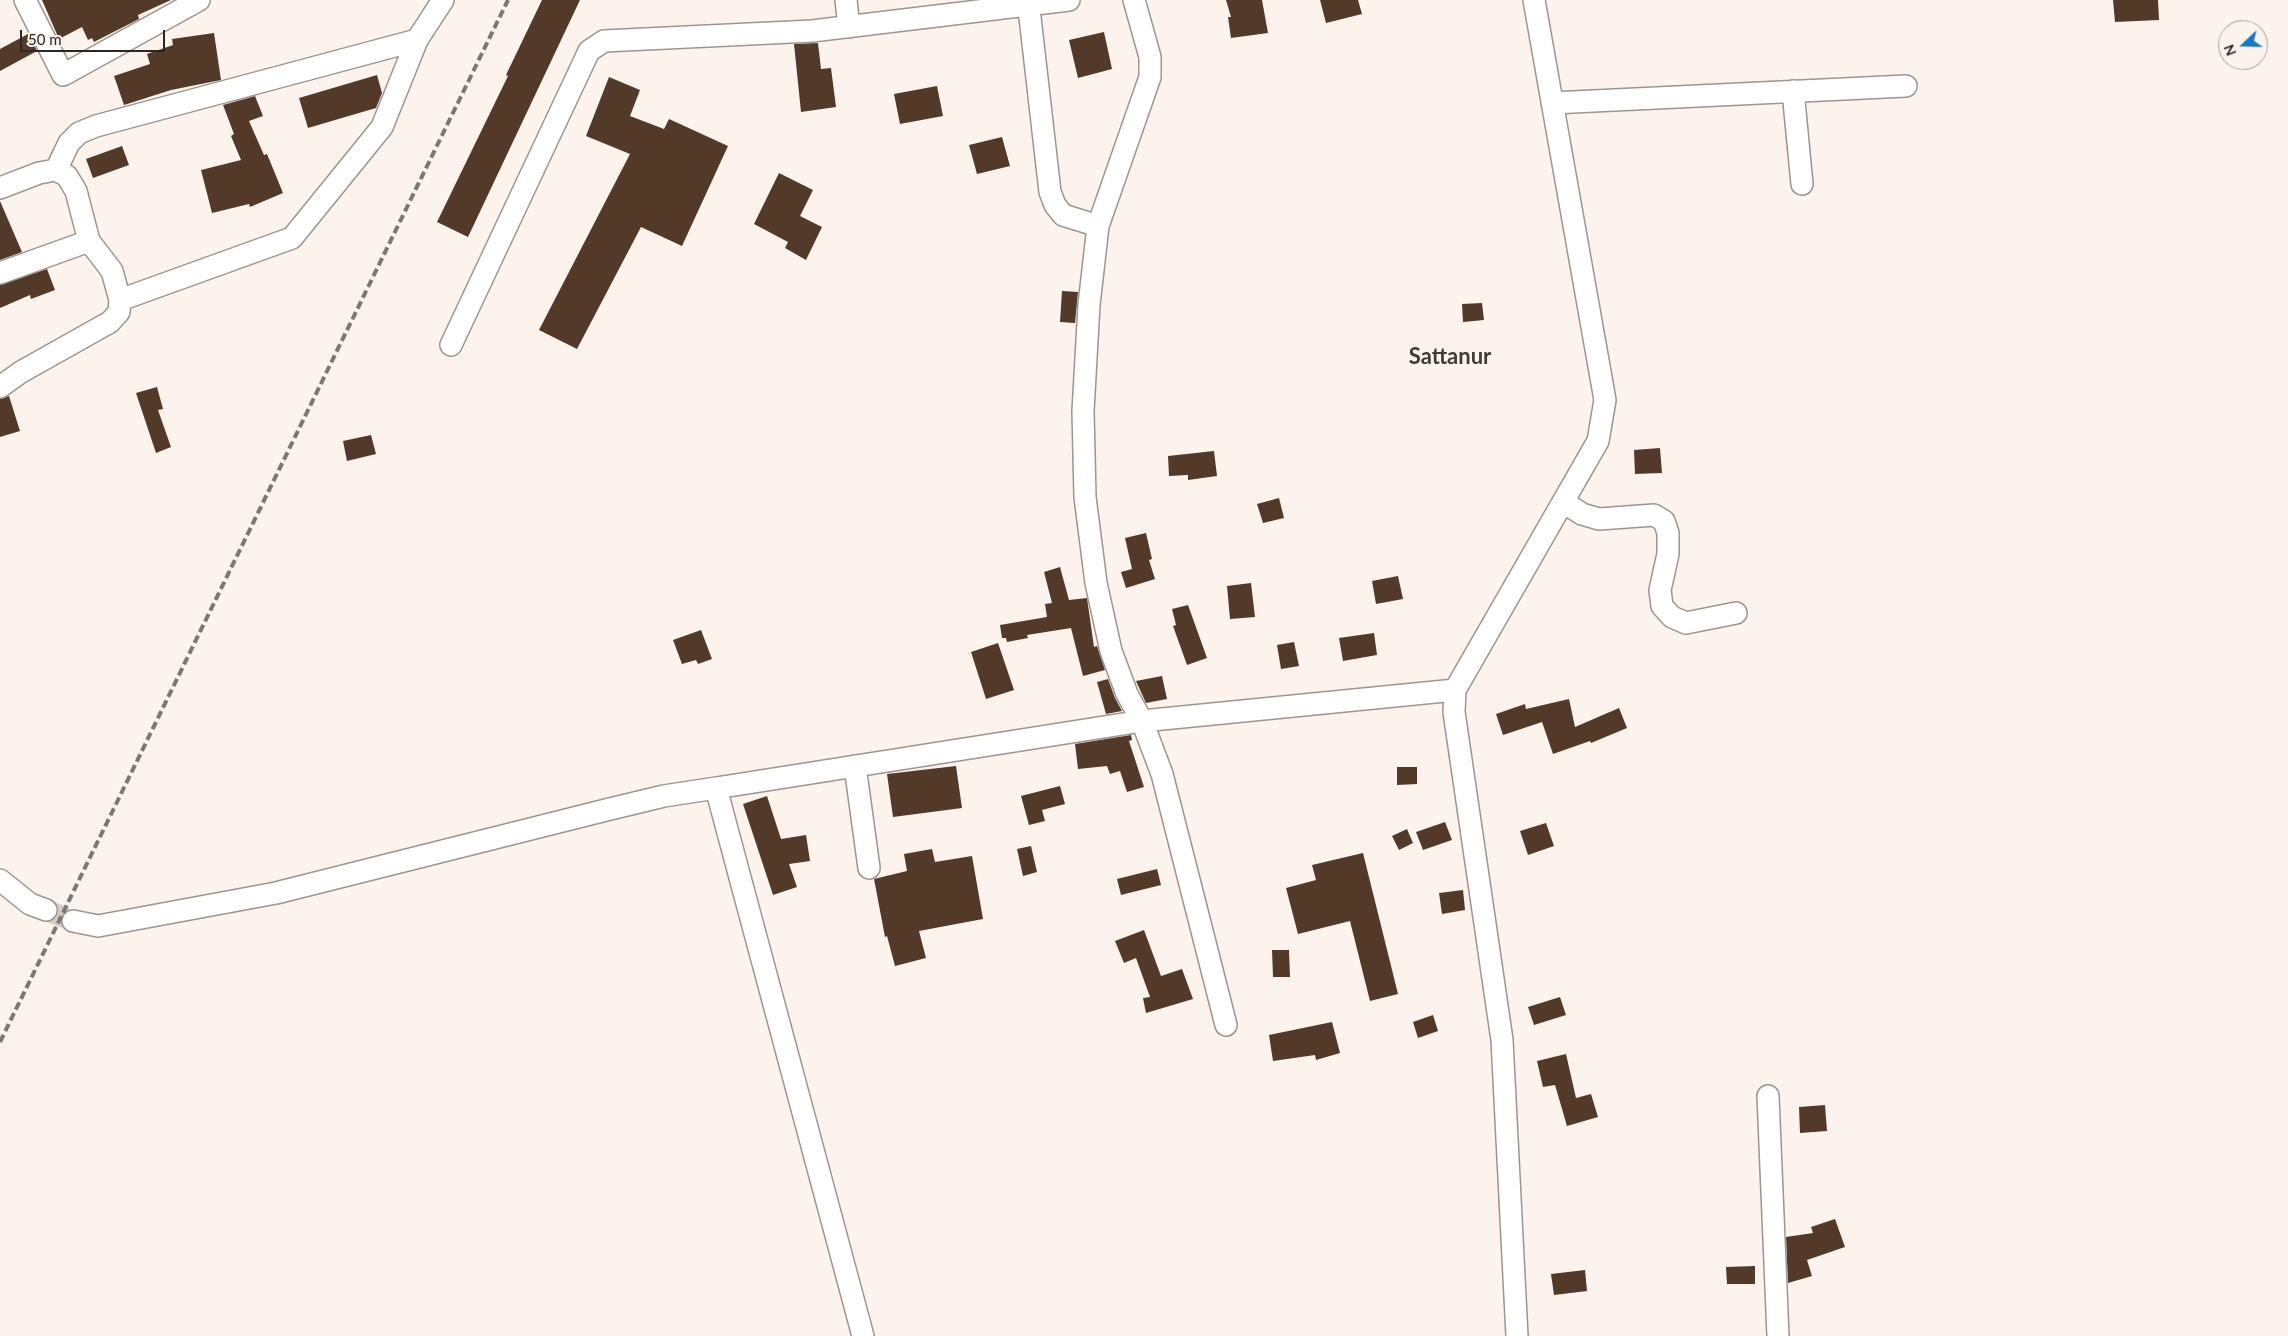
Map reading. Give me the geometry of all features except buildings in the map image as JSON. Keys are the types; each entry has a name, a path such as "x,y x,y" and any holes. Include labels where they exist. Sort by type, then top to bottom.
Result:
{"street":[{"path":"25,0 63,75 199,0"},
{"path":"120,300 208,270 292,238 382,127 417,40 443,0"},
{"path":"846,0 850,27"},
{"path":"451,345 589,51 604,42 812,31 1028,2 1069,0"},
{"path":"1134,0 1150,57 1150,77 1098,226 1089,305 1083,411 1085,497 1096,583 1111,652 1127,694 1142,721 1162,774 1226,1025"},
{"path":"1517,1336 1502,1040 1454,712 1455,690 1598,441 1605,400 1534,0"},
{"path":"1028,2 1050,192 1055,206 1063,215 1098,226"},
{"path":"56,170 69,143 79,133 96,126 417,40"},
{"path":"1552,102 1906,86"},
{"path":"1793,91 1802,184"},
{"path":"0,188 39,173 56,170 68,176 76,190 89,241 112,271 120,300 119,312 110,322 20,372 0,387"},
{"path":"0,273 89,241"},
{"path":"1563,502 1582,514 1599,519 1654,515 1664,521 1668,533 1668,554 1660,590 1662,606 1672,617 1686,623 1736,613"},
{"path":"73,921 98,926 276,893 664,796 1142,721 1455,690"},
{"path":"855,766 869,868"},
{"path":"716,788 863,1336"},
{"path":"0,880 30,904 46,910"},
{"path":"1768,1096 1778,1336"}],"tunnel":[{"path":"46,910 73,921"}],"railway":[{"path":"0,1042 508,0"}],"district":[{"name":"Sattanur","path":"1450,357"}]}
